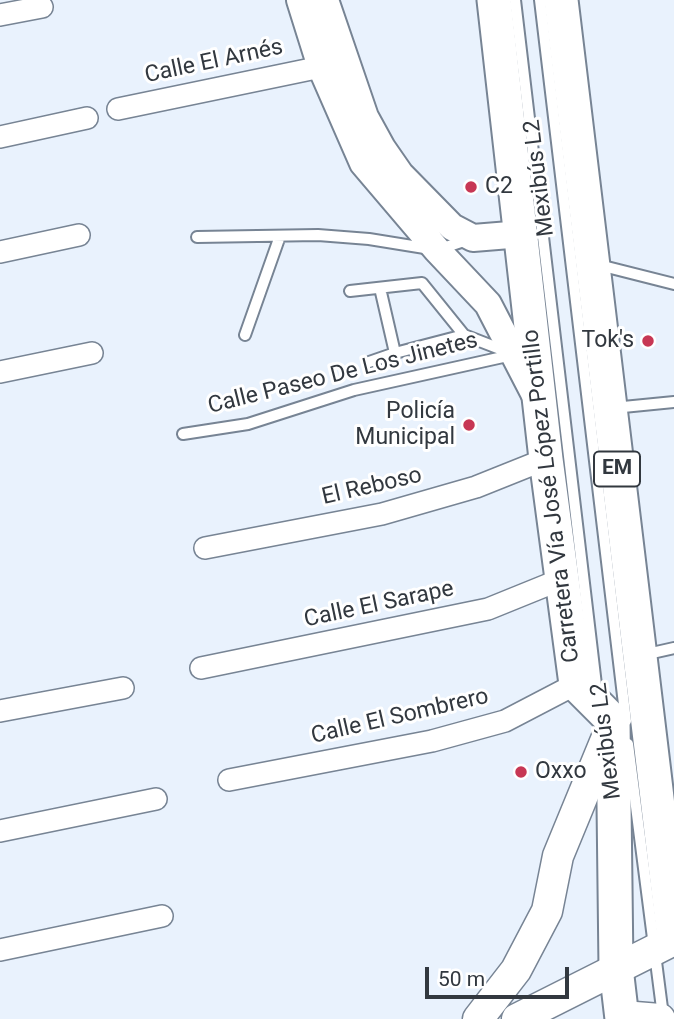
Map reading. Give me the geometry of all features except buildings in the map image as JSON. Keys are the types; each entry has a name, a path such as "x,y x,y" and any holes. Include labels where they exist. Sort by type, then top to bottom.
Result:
{"main road":[{"name":"Carretera Vía José López Portillo","path":"495,0 546,459 576,684 613,721"},
{"name":"EM","path":"561,0 610,408 669,862 646,956 637,1017"},
{"name":"EM","path":"613,721 646,956"},
{"path":"478,1019 516,970 547,911 558,856 613,721"},
{"path":"517,1019 646,956"}],"street":[{"path":"300,0 321,67 363,163 437,250 488,304 541,407"},
{"path":"324,0 365,117 400,174 452,227 473,238 522,234"},
{"path":"0,15 42,7"},
{"name":"Calle El Arnés","path":"118,109 321,67"},
{"path":"0,137 87,118"},
{"path":"0,252 79,235"},
{"path":"0,372 92,353"},
{"name":"El Reboso","path":"205,548 382,514 476,487 546,459"},
{"name":"Calle El Sarape","path":"201,668 488,609 562,579"},
{"name":"Calle El Sombrero","path":"229,780 432,741 505,721 576,684"},
{"path":"0,711 123,688"},
{"path":"0,831 156,799"},
{"path":"0,950 162,916"}],"lane":[{"name":"Mexibús L2","path":"515,0 646,956"},
{"name":"Mexibús L2","path":"540,0 646,956"},
{"path":"197,237 318,235 369,239 437,250 473,238"},
{"path":"245,335 281,236"},
{"path":"592,263 674,284"},
{"path":"350,291 422,283 464,335 514,354"},
{"path":"380,288 394,353"},
{"path":"369,362 464,335"},
{"name":"Calle Paseo De Los Jinetes","path":"183,434 248,424 354,390 514,354"},
{"path":"610,408 674,401"},
{"path":"641,655 674,648"}],"place":[{"name":"C2","path":"471,187"},
{"name":"Tok's","path":"648,341"},
{"name":"Policía Municipal","path":"469,425"},
{"name":"Oxxo","path":"521,772"}]}
